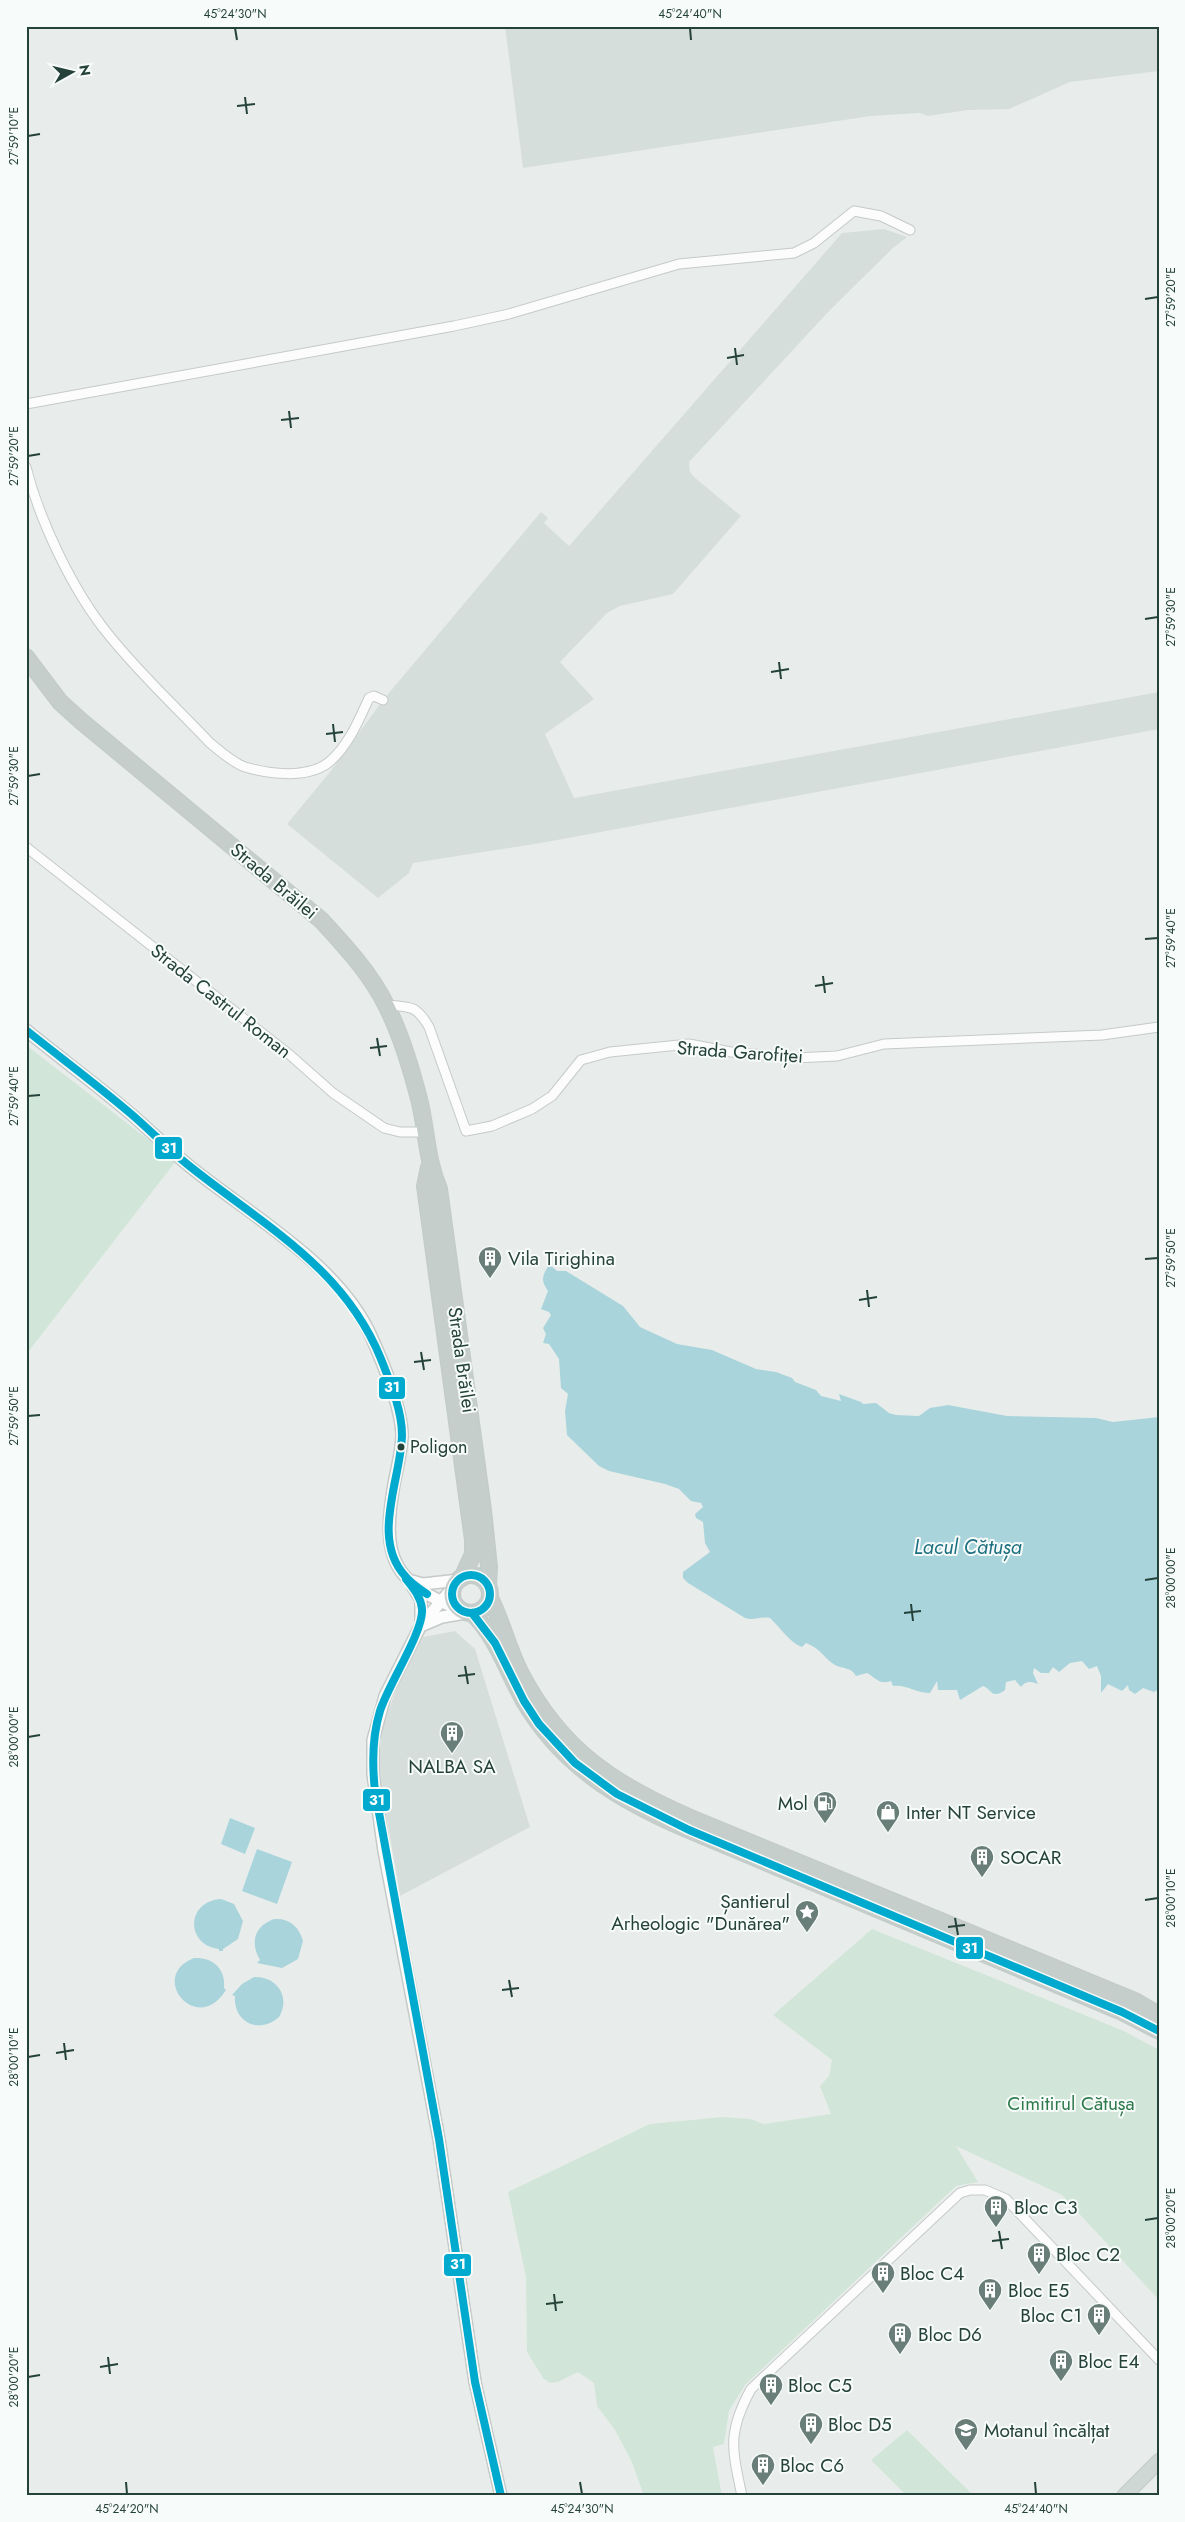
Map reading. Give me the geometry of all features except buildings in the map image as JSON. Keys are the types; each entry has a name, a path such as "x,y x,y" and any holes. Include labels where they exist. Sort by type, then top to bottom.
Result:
{"highway":[{"name":"Strada Brăilei","path":"26,657 60,702 81,721 321,920 347,949 386,1005 412,1074 424,1132 438,1234 444,1318 463,1407 489,1567 489,1592 520,1672 536,1699 557,1727 580,1752 620,1784 693,1819 1135,2001 1159,2015"},
{"name":"Strada Brăilei","path":"438,1234 458,1328 473,1540 472,1554 459,1581"},
{"path":"468,1612 485,1607 489,1592 474,1576 459,1581 453,1597 458,1608 468,1612 490,1632 510,1676 526,1705 549,1734 584,1771 628,1802 689,1830 1122,2012 1159,2031"}],"main road":[{"path":"1124,2496 1159,2462"}],"street":[{"path":"26,404 454,326 509,314 689,262 794,253 814,243 854,211 881,216 910,230"},
{"path":"26,467 50,535 99,622 121,649 210,743 224,754 244,767 285,773 310,771 328,763 344,745 369,698 379,697 383,700"},
{"name":"Strada Castrul Roman","path":"26,847 290,1055 333,1093 384,1128 400,1132 424,1132"},
{"name":"Strada Garofiței","path":"386,1005 412,1007 430,1027 466,1130 492,1126 532,1109 552,1096 581,1060 610,1052 689,1044 731,1052 795,1058 838,1056 884,1044 1102,1035 1159,1027"},
{"path":"26,1030 124,1108 191,1168 313,1262 340,1288 355,1306 376,1350 401,1426 401,1451 390,1506 389,1529 394,1561 421,1600 421,1625"},
{"path":"406,1579 423,1584 459,1581"},
{"path":"406,1579 439,1602 468,1612"},
{"path":"459,1581 421,1625 394,1676 380,1710 373,1740 373,1774 384,1851 433,2103 475,2382 501,2496"},
{"path":"421,1625 442,1617 468,1612"},
{"path":"742,2496 733,2453 734,2431 740,2410 751,2389 928,2221 965,2192 985,2190 1006,2200 1159,2360"}],"shaded area":[{"path":"505,26 1159,26 1159,71 1070,82 1009,109 968,110 928,116 920,113 871,116 523,168"},
{"path":"884,229 907,237 893,248 831,309 689,462 690,472 694,477 741,516 673,594 620,606 607,613 560,662 594,699 545,734 574,798 1159,692 1159,729 541,843 413,863 409,873 378,898 287,824 330,772 383,700 541,512 548,518 544,523 569,546 842,233"},
{"path":"455,1631 475,1649 530,1827 400,1896 379,1772 381,1731 400,1679 423,1637"}],"green space":[{"path":"26,1045 176,1161 28,1352 26,1351"},
{"name":"Cimitirul Cătușa","path":"872,1929 1124,2031 1159,2050 1159,2300 1062,2195 956,2146 978,2182 956,2186 745,2385 729,2411 724,2444 713,2447 722,2496 664,2496 643,2493 631,2460 615,2430 597,2406 594,2383 578,2372 558,2382 550,2383 543,2378 527,2352 526,2277 508,2192 650,2124 722,2117 750,2119 764,2124 831,2114 820,2086 829,2076 832,2060 773,2015"},
{"path":"907,2430 974,2496 907,2496 871,2460"}],"water":[{"name":"Lacul Cătușa","path":"549,1264 557,1271 566,1271 623,1306 640,1327 677,1344 712,1350 756,1369 776,1372 816,1390 821,1396 841,1401 839,1394 863,1404 876,1403 889,1413 896,1415 919,1416 930,1408 948,1405 1007,1416 1096,1418 1113,1422 1159,1417 1159,1689 1154,1692 1143,1688 1135,1694 1129,1690 1128,1685 1122,1691 1108,1684 1101,1693 1101,1676 1097,1666 1089,1669 1082,1661 1070,1663 1059,1672 1053,1667 1049,1673 1041,1673 1034,1668 1033,1673 1038,1684 1028,1682 1021,1687 1015,1680 1006,1682 1005,1690 997,1694 992,1693 983,1686 960,1700 957,1690 938,1690 937,1681 930,1693 902,1686 893,1686 891,1681 881,1682 867,1673 856,1676 849,1670 832,1663 811,1645 806,1643 802,1647 798,1645 770,1618 745,1618 688,1583 683,1578 683,1572 710,1552 705,1543 703,1522 696,1518 695,1514 703,1507 701,1503 691,1501 679,1489 609,1471 599,1466 567,1435 565,1411 568,1394 561,1388 559,1359 549,1344 543,1343 546,1334 543,1328 551,1315 549,1312 541,1309 548,1291 543,1280"},
{"path":"230,1818 255,1828 245,1854 221,1844"},
{"path":"257,1849 292,1862 277,1904 242,1891"},
{"path":"221,1899 234,1904 243,1921 238,1939 223,1949 223,1951 219,1951 219,1949 208,1946 200,1940 195,1932 194,1923 201,1907 209,1902"},
{"path":"274,1919 284,1920 293,1924 299,1931 303,1941 298,1959 282,1968 257,1963 260,1960 255,1947 256,1936 262,1926"},
{"path":"194,1958 201,1958 217,1965 223,1975 224,1988 226,1990 214,2003 202,2007 191,2005 182,1998 176,1988 175,1977 181,1966"},
{"path":"254,1977 269,1980 280,1989 282,1995 283,2002 279,2017 263,2025 249,2023 243,2019 235,2005 235,1996 232,1995 242,1984"}],"transit line":[{"name":"31","path":"26,1030 117,1102 184,1161 300,1251 346,1299 365,1327 381,1359 395,1396 400,1416 402,1435 390,1509 390,1545 395,1562 406,1577 427,1594"},
{"name":"31","path":"471,1575 484,1581 490,1594 484,1607 471,1613 458,1607 452,1594 458,1581 471,1575"},
{"name":"31","path":"406,1579 420,1601 422,1609 421,1619 412,1644 384,1700 377,1721 373,1751 375,1791 439,2139 475,2382 501,2496"},
{"name":"31","path":"472,1613 495,1643 524,1701 539,1724 575,1763 617,1794 689,1830 1122,2012 1159,2031"}],"place":[{"name":"Vila Tirighina","path":"490,1279"},
{"name":"Poligon","path":"401,1447"},
{"name":"NALBA SA","path":"452,1754"},
{"name":"Mol","path":"825,1824"},
{"name":"Inter NT Service","path":"888,1833"},
{"name":"SOCAR","path":"982,1878"},
{"name":"Șantierul Arheologic \"Dunărea\"","path":"807,1933"},
{"name":"Bloc C3","path":"996,2228"},
{"name":"Bloc C2","path":"1039,2275"},
{"name":"Bloc C4","path":"883,2294"},
{"name":"Bloc E5","path":"990,2311"},
{"name":"Bloc C1","path":"1099,2336"},
{"name":"Bloc D6","path":"900,2355"},
{"name":"Bloc E4","path":"1061,2382"},
{"name":"Bloc C5","path":"771,2406"},
{"name":"Bloc D5","path":"811,2445"},
{"name":"Motanul încălțat","path":"966,2451"},
{"name":"Bloc C6","path":"763,2486"}]}
